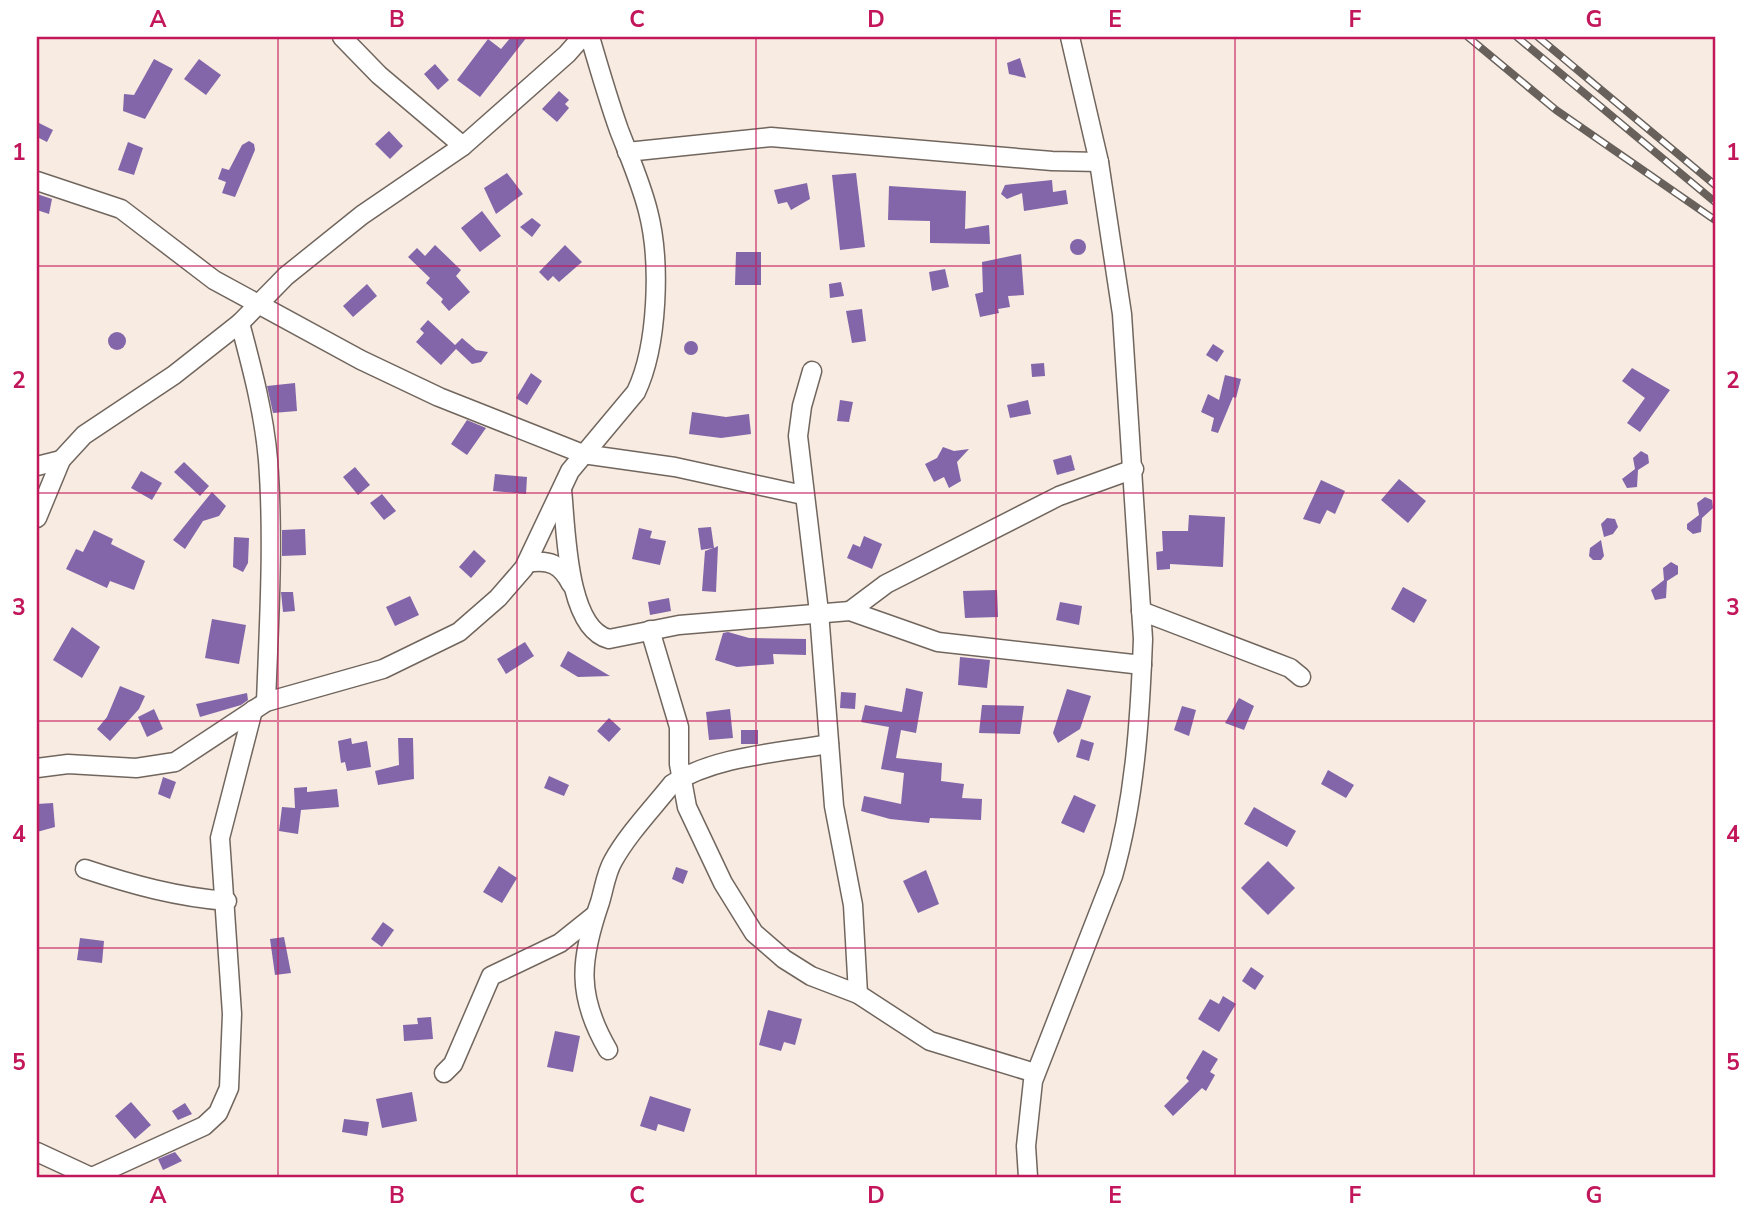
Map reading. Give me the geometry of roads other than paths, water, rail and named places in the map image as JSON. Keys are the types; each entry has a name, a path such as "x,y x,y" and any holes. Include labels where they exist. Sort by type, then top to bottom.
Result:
{"street":[{"path":"342,37 379,75 463,146"},
{"path":"1028,1177 1028,1121 1035,1073 1122,844 1137,747 1142,665 1134,469 1122,314 1099,162 1070,37"},
{"path":"37,518 61,460 94,425 174,375 240,323 286,276 351,224 463,146 581,38 627,152 652,232 654,281 651,335 643,377 636,392 583,454 562,486 527,563 498,598 459,632 383,669 259,706 168,764 136,768 68,765 37,768"},
{"path":"627,152 771,137 1052,161 1099,162"},
{"path":"37,181 121,209 214,280 259,306 439,397 583,454 675,467 803,495"},
{"path":"37,1153 91,1177 204,1126 212,1120 224,1102 232,1056 227,901 220,838 259,706 270,597 268,459 257,385 240,323"},
{"path":"812,371 802,406 798,436 803,495 820,612 834,806 853,905 858,994"},
{"path":"37,466 61,460"},
{"path":"850,611 886,584 1059,496 1134,469"},
{"path":"562,486 576,593 584,620 598,636 609,639 679,625 850,611 938,642 1023,654 1142,665"},
{"path":"527,563 547,561 558,565 566,573 576,593"},
{"path":"1141,611 1290,668 1301,677"},
{"path":"650,631 679,727 680,779 687,807 741,916 754,933 784,959 811,976 858,994 930,1041 1035,1073"},
{"path":"608,1050 591,1021 584,996 585,957 613,860 672,784 680,779 711,767 829,744"},
{"path":"85,869 186,898 227,901"},
{"path":"444,1073 453,1064 491,976 544,953 595,915"}],"railway":[{"path":"1468,37 1556,110 1715,220"},
{"path":"1517,37 1715,202"},
{"path":"1538,37 1715,185"}]}
